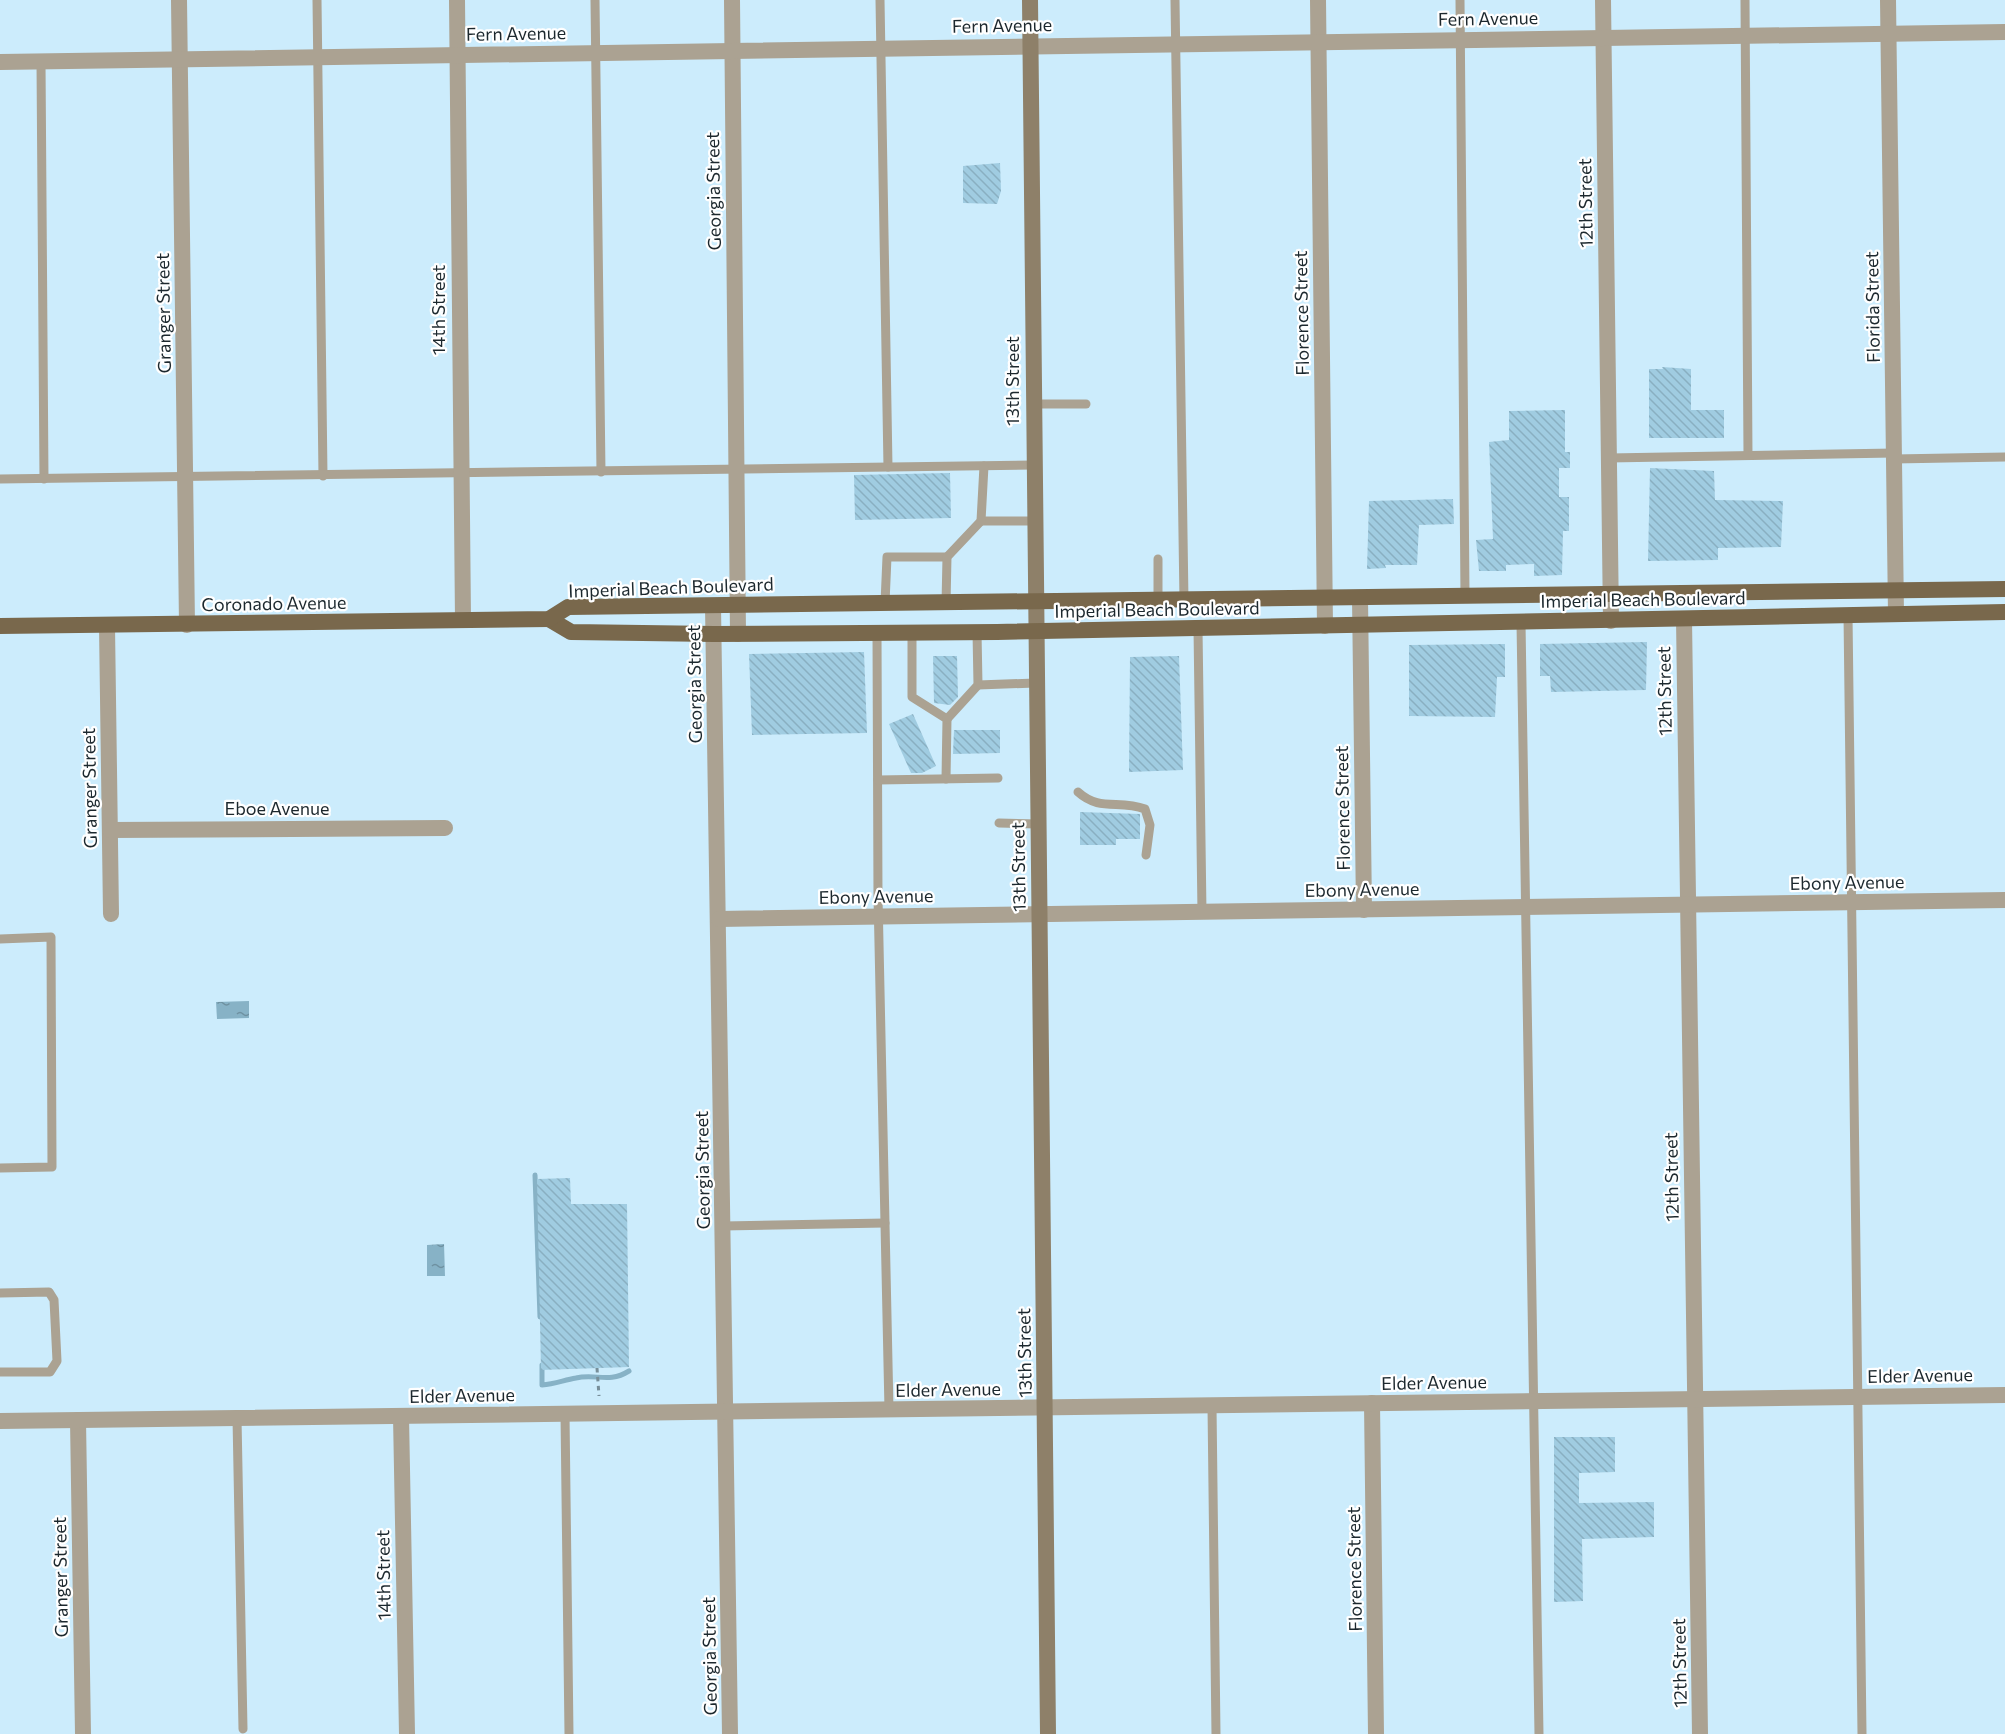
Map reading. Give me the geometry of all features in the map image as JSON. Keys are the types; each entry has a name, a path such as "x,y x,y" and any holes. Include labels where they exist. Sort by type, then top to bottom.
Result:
{"main road":[{"name":"13th Street","path":"1030,0 1034,602 1048,1734"},
{"name":"Imperial Beach Boulevard","path":"2005,589 568,607 549,619 571,632 714,634 1035,632 2005,612"},
{"name":"Coronado Avenue","path":"0,626 549,619"}],"street":[{"name":"Granger Street","path":"179,0 187,625"},
{"name":"14th Street","path":"457,0 463,620"},
{"name":"Georgia Street","path":"732,0 738,633"},
{"name":"Florence Street","path":"1318,0 1325,626"},
{"name":"12th Street","path":"1603,0 1611,621"},
{"name":"Florida Street","path":"1888,0 1896,614"},
{"name":"Fern Avenue","path":"0,62 2005,32"},
{"name":"Florence Street","path":"1360,598 1364,910"},
{"name":"Georgia Street","path":"713,606 730,1734"},
{"name":"12th Street","path":"1684,619 1700,1734"},
{"name":"Granger Street","path":"107,626 111,914"},
{"name":"Eboe Avenue","path":"110,830 445,828"},
{"name":"Ebony Avenue","path":"719,919 2005,900"},
{"name":"Elder Avenue","path":"0,1421 2005,1395"},
{"name":"Florence Street","path":"1372,1403 1376,1734"},
{"name":"14th Street","path":"401,1416 407,1734"},
{"name":"Granger Street","path":"78,1420 83,1734"}],"lane":[{"path":"317,0 323,476"},
{"path":"595,0 601,472"},
{"path":"880,0 888,467"},
{"path":"1175,0 1184,601"},
{"path":"1460,0 1465,596"},
{"path":"1745,0 1748,455"},
{"path":"41,62 44,479"},
{"path":"1033,404 1086,404"},
{"path":"1609,458 1748,455 2005,457"},
{"path":"0,479 1033,465"},
{"path":"946,604 947,557 981,521 984,466"},
{"path":"981,521 1034,520"},
{"path":"885,603 887,557 947,557"},
{"path":"1158,559 1158,601"},
{"path":"1848,615 1862,1734"},
{"path":"1521,623 1539,1734"},
{"path":"1198,629 1202,912"},
{"path":"912,632 912,697 947,719"},
{"path":"946,779 947,719 978,684 977,632"},
{"path":"877,633 879,916 889,1410"},
{"path":"978,684 1035,683"},
{"path":"878,780 998,778"},
{"path":"1078,792 1089,802 1134,804 1145,809 1150,825 1146,855"},
{"path":"999,823 1038,824"},
{"path":"0,939 51,938 52,1167 0,1168"},
{"path":"723,1226 885,1222"},
{"path":"0,1293 50,1292 54,1300 57,1361 50,1372 0,1372"},
{"path":"1212,1406 1216,1734"},
{"path":"565,1414 569,1734"},
{"path":"237,1418 243,1729"}],"path":[{"path":"597,1368 599,1396"}],"water":[{"path":"249,1001 249,1018 217,1019 216,1002"},
{"path":"444,1244 445,1276 427,1276 427,1245"}],"building":[{"path":"1000,163 1001,191 997,204 963,203 963,166"},
{"path":"1662,367 1691,369 1691,410 1724,410 1724,438 1649,438 1649,369 1663,369"},
{"path":"1565,410 1565,452 1570,452 1570,468 1559,468 1559,497 1569,497 1569,531 1563,531 1562,575 1534,576 1534,564 1506,565 1506,571 1479,571 1476,540 1493,539 1489,442 1509,440 1509,411"},
{"path":"1650,468 1714,471 1715,500 1783,501 1781,547 1718,548 1718,560 1648,561"},
{"path":"950,473 951,518 855,520 854,475"},
{"path":"1453,499 1454,524 1419,525 1417,565 1385,565 1386,568 1367,569 1369,501"},
{"path":"1647,642 1646,690 1551,692 1550,676 1540,676 1540,644"},
{"path":"1505,644 1505,677 1497,677 1495,717 1409,716 1409,645"},
{"path":"864,652 867,733 752,735 749,654"},
{"path":"933,656 957,656 958,697 950,705 934,703"},
{"path":"1179,656 1183,770 1129,772 1130,657"},
{"path":"913,714 936,766 922,773 911,773 889,724"},
{"path":"954,730 1000,730 1000,753 953,754"},
{"path":"1080,812 1140,814 1140,839 1116,839 1116,845 1080,845"},
{"path":"570,1178 571,1204 627,1204 629,1367 541,1370 537,1179"},
{"path":"1554,1437 1615,1437 1615,1472 1579,1473 1579,1503 1654,1502 1654,1537 1582,1539 1583,1601 1554,1602"}],"waterway":[{"path":"535,1175 540,1317"},
{"path":"542,1365 542,1385 583,1377 615,1377 629,1371"}]}
